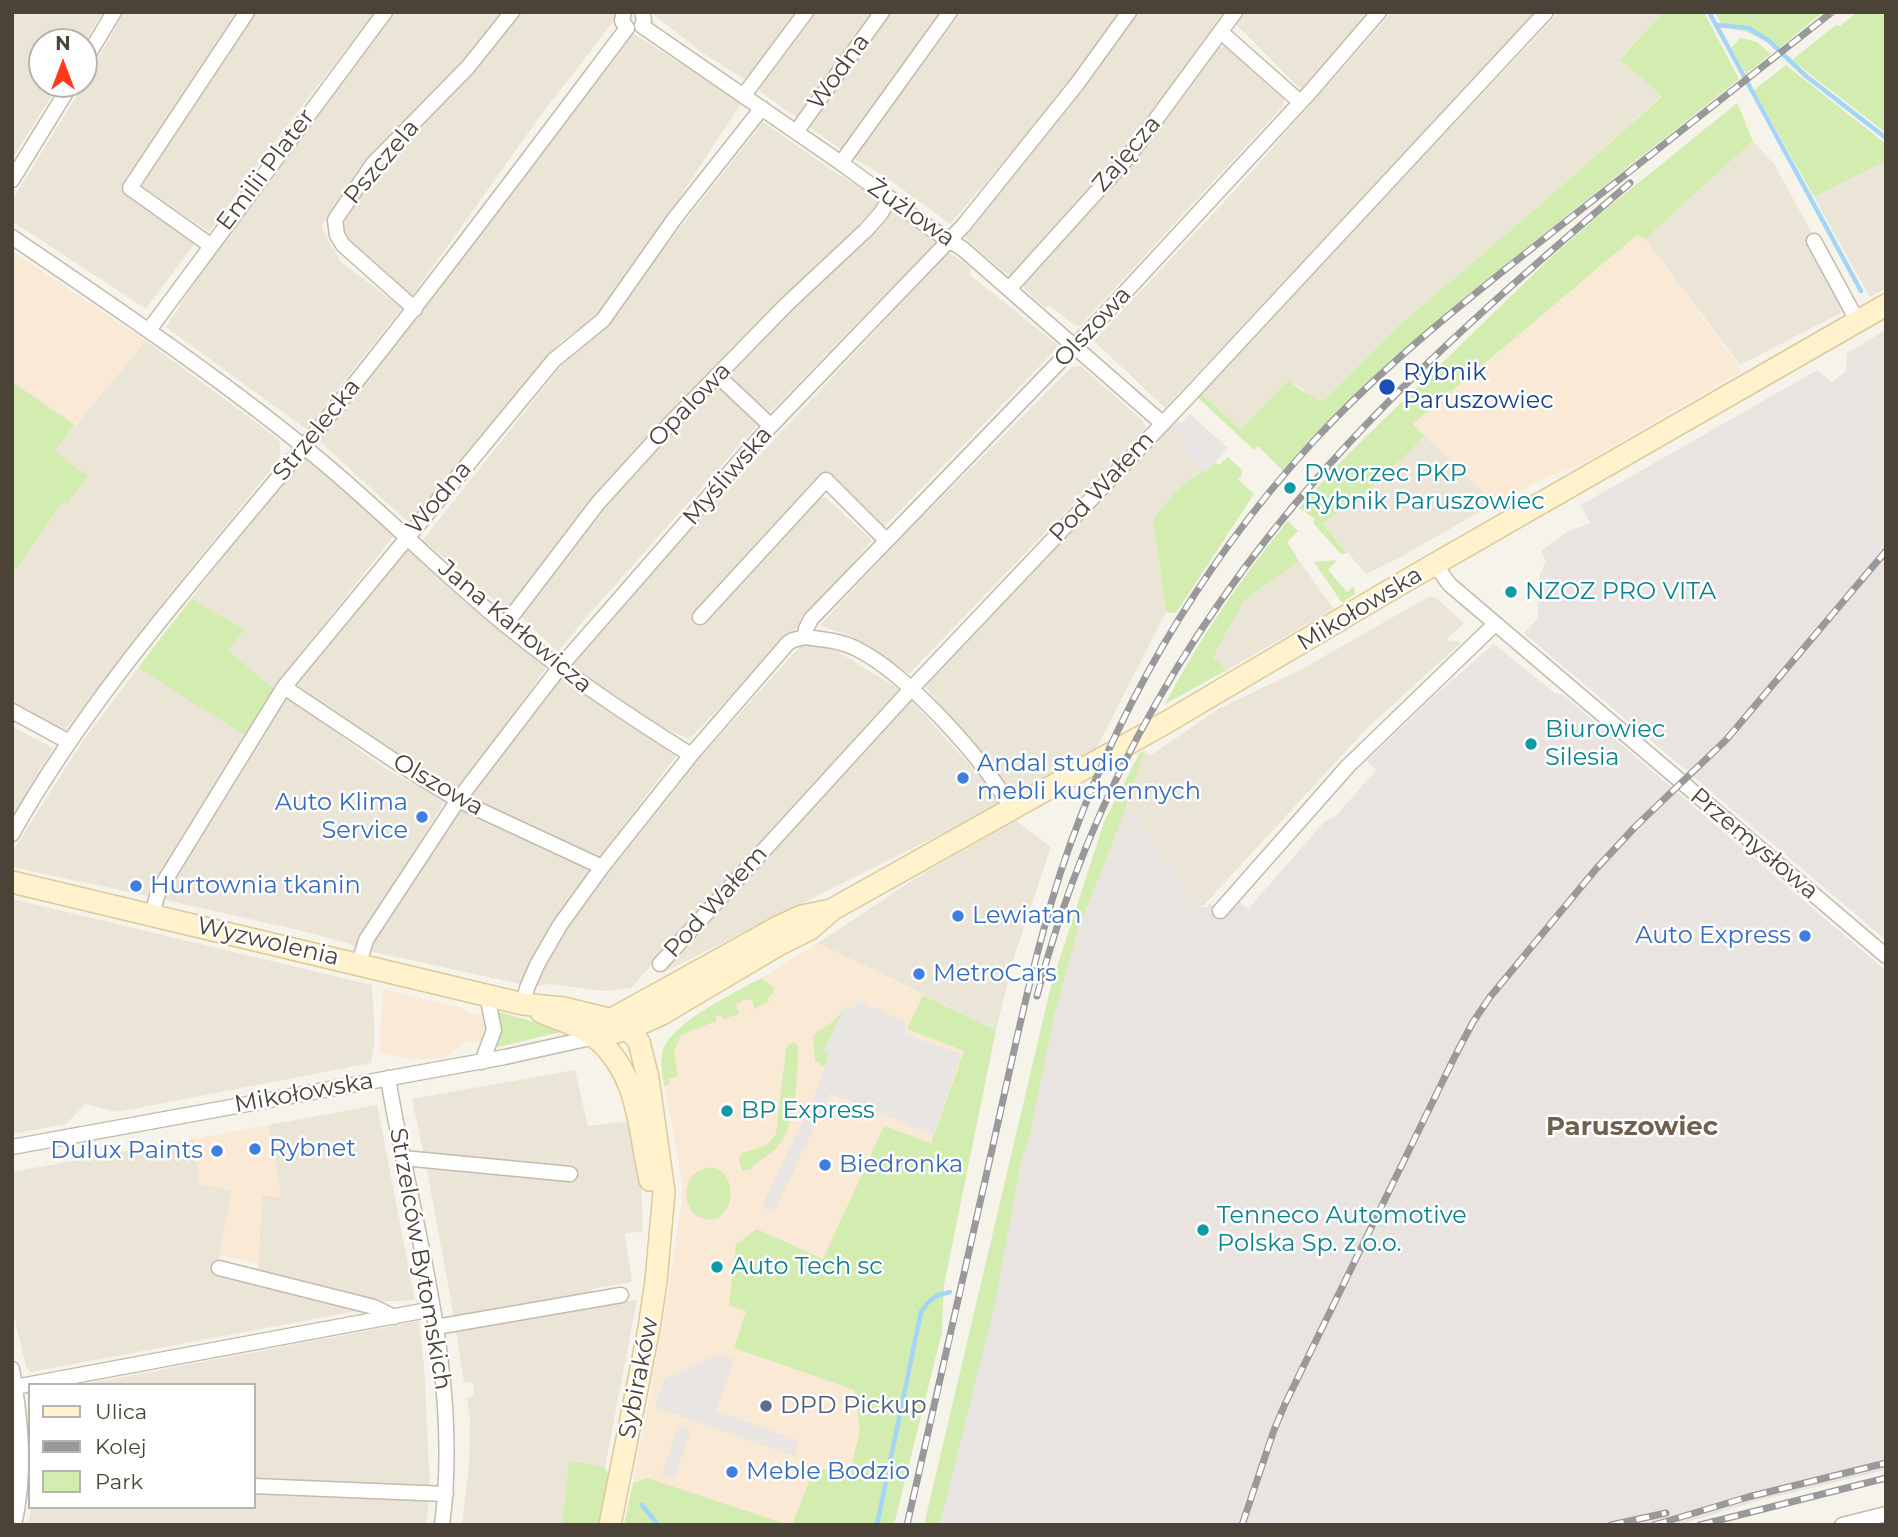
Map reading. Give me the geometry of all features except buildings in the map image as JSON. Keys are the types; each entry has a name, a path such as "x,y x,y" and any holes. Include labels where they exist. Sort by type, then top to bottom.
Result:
{"main road":[{"name":"Mikołowska","path":"595,1037 621,1024 662,1014 810,929 833,909 1189,710 1436,564 1886,305"},
{"name":"Wyzwolenia","path":"12,882 523,1004 563,1008 621,1024"},
{"name":"Wyzwolenia","path":"523,1004 595,1037"},
{"name":"Sybiraków","path":"610,1525 653,1308 664,1192 643,1055 639,1042 621,1024"},
{"name":"Sybiraków","path":"595,1037 625,1073 631,1085 659,1230"}],"street":[{"path":"98,39 114,12"},
{"path":"210,245 130,188 247,12"},
{"name":"Emilii Plater","path":"149,330 385,12"},
{"name":"Pszczela","path":"415,309 343,245 337,235 335,220 373,164 468,67 512,12"},
{"path":"624,12 622,21 637,22"},
{"path":"744,95 806,12"},
{"name":"Wodna","path":"796,132 882,12"},
{"path":"841,163 950,12"},
{"name":"Myśliwska","path":"359,963 366,940 458,800 560,667 771,426 949,240 1077,84 1129,12"},
{"name":"Zajęcza","path":"1009,289 1129,156 1235,12"},
{"name":"Olszowa","path":"523,1004 537,965 560,925 602,867 691,755 788,643 805,637 811,619 1075,346 1300,102 1379,12"},
{"name":"Pod Wałem","path":"660,964 911,689 1546,12"},
{"name":"Strzelecka","path":"12,834 69,742 157,627 415,309 637,22"},
{"name":"Żużlowa","path":"637,22 963,248 1163,423"},
{"path":"1221,32 1300,102"},
{"path":"12,180 62,98"},
{"name":"Wodna","path":"152,915 164,881 284,687 554,360 603,320 675,218 762,108"},
{"name":"Opalowa","path":"505,625 598,503 793,298 866,230 890,198"},
{"name":"Jana Karłowicza","path":"12,237 149,330 304,447 505,625 622,712 691,755"},
{"path":"1814,240 1858,322"},
{"path":"717,376 771,426"},
{"path":"700,617 826,480 886,540"},
{"name":"Przemysłowa","path":"1436,564 1448,584 1886,956"},
{"path":"1220,911 1348,766 1495,624"},
{"path":"805,637 844,644 858,650 911,689 985,770 1012,810"},
{"name":"Olszowa","path":"284,687 458,800 602,867"},
{"path":"12,712 69,742"},
{"path":"482,1062 494,1030 487,995"},
{"name":"Mikołowska","path":"12,1147 482,1062 595,1037"},
{"name":"Strzelców Bytomskich","path":"388,1078 436,1327 446,1415 446,1494 442,1525"},
{"path":"403,1158 570,1174"},
{"path":"219,1268 374,1307 394,1317"},
{"path":"436,1327 621,1295"},
{"path":"37,1383 433,1309"},
{"path":"12,1369 26,1477 14,1525"},
{"path":"15,1387 28,1385"},
{"path":"256,1486 446,1494"},
{"path":"1842,1525 1886,1514"}],"shaded area":[{"path":"12,12 103,12 93,28 28,28 28,98 50,98 12,159"},
{"path":"124,12 237,12 128,183 195,243 146,309 12,221 12,200 75,98 98,98 98,59"},
{"path":"252,12 375,12 209,232 141,185"},
{"path":"389,12 505,12 469,59 404,124 323,223 322,229 341,262 402,308 306,429 166,327 215,251"},
{"path":"516,12 619,14 538,119 410,299 350,254 335,227"},
{"path":"650,12 798,12 747,81 703,53"},
{"path":"816,12 947,12 843,151 758,90"},
{"path":"962,12 1123,12 1046,112 950,224 886,177 853,158"},
{"path":"1137,12 1230,12 1126,153 1011,278 966,239 965,232 1094,71"},
{"path":"1243,12 1371,12 1301,90 1235,23"},
{"path":"1392,12 1537,12 1165,408 1094,341 1238,187"},
{"path":"1559,12 1663,12 1620,58 1662,95 1548,198 1397,327 1321,403 1289,379 1241,429 1201,393"},
{"path":"631,32 742,102 638,261 595,318 560,342 410,524 315,437"},
{"path":"1227,47 1285,94 1283,106 1080,326 1074,325 1049,305 1045,308 1024,289 1024,278 1148,142 1215,49"},
{"path":"763,122 836,173 883,200 605,484 508,612 423,540 572,352 611,322 647,270"},
{"path":"1753,141 1774,164 1812,233 1815,249 1847,310 1740,365 1645,239"},
{"path":"1886,161 1886,288 1870,297 1814,197"},
{"path":"891,207 937,241 769,413 725,374"},
{"path":"1637,235 1645,239 1742,371 1580,465 1548,477 1495,503 1413,424"},
{"path":"12,251 146,341 75,425 12,382"},
{"path":"949,252 971,268 970,275 1059,346 883,528 820,483 697,623 702,625 816,498 825,497 872,540 802,623 689,739 626,708 571,665 595,632"},
{"path":"1886,330 1886,940 1524,633 1538,618 1538,580 1546,561 1541,551 1567,532 1590,523 1581,505 1817,370 1832,382 1846,371 1847,353"},
{"path":"146,341 277,438 280,455 278,461 178,584 63,733 12,705 12,575 63,502 67,504 54,451"},
{"path":"1081,366 1143,421 1146,428 909,674 850,636 820,625 906,533 1072,367"},
{"path":"718,383 761,421 558,652 519,615 612,495"},
{"path":"1190,414 1228,448 1206,472 1181,450 1189,440 1171,424 1176,419 1182,423"},
{"path":"1171,424 1190,440 1181,450 1206,472 1198,473 1153,519 1166,612 1094,753 1014,797 924,685"},
{"path":"1424,435 1495,503 1366,574 1323,524 1396,466"},
{"path":"308,446 397,532 278,682 153,897 12,867 12,852 84,739"},
{"path":"406,540 552,660 458,792 394,760 292,684"},
{"path":"1299,561 1334,609 1227,670 1214,659 1245,600"},
{"path":"1428,597 1436,598 1464,623 1446,640 1462,642 1368,727 1203,906 1198,907 1125,802 1145,751 1150,756 1218,709 1302,669"},
{"path":"803,643 835,650 899,689 631,988 604,991 551,984 536,986 558,936 700,758"},
{"name":"Tenneco Automotive Polska Sp. z o.o.","path":"1494,644 1555,693 1562,694 1886,971 1886,1470 1757,1501 1678,1525 940,1525 1054,1017 1078,930 1113,842 1125,802 1198,907 1207,907 1210,903 1226,917 1239,901 1248,909 1325,821 1335,817 1376,770 1367,761 1434,696"},
{"path":"559,676 676,756 599,858 470,798"},
{"path":"284,694 387,770 446,799 356,947 298,930 161,899"},
{"path":"910,699 1004,803 662,973"},
{"path":"12,727 53,748 12,817"},
{"path":"457,804 500,829 595,871 551,934 521,984 369,951"},
{"path":"1015,820 1051,847 1015,954 996,1030 818,943 916,878"},
{"path":"1145,884 1161,905 1088,990 1080,979 1084,958 1095,939"},
{"path":"12,899 372,985 375,1040 371,1063 117,1112 85,1104 66,1124 12,1134"},
{"path":"1163,909 1179,925 1073,1054 1063,1052 1072,1015"},
{"path":"818,943 923,995 907,1029 964,1051 931,1143 884,1127 823,1259 757,1229 746,1311 734,1348 854,1390 860,1431 852,1463 838,1470 814,1469 792,1525 789,1525 647,1478 633,1483 664,1318 682,1202 682,1180 662,1072 663,1051 670,1038 681,1027"},
{"path":"383,989 455,1005 472,1014 483,1013 489,1026 483,1041 469,1041 443,1058 413,1060 379,1052"},
{"path":"858,1000 907,1024 904,1034 961,1054 933,1135 830,1093 774,1212 762,1207 818,1087 829,1055 823,1052 845,1006 853,1010"},
{"path":"575,1070 588,1126 630,1121 641,1178 643,1231 625,1234 632,1282 592,1289 592,1293 454,1317 426,1165 484,1170 486,1175 499,1172 424,1156 412,1099"},
{"path":"377,1105 415,1300 376,1302 273,1278 270,1273 258,1270 262,1195 281,1197 268,1125"},
{"path":"268,1125 281,1197 262,1195 258,1264 219,1255 232,1190 200,1184 193,1139"},
{"path":"193,1139 200,1184 232,1190 216,1273 367,1309 31,1372 26,1367 12,1307 12,1172"},
{"path":"1475,1173 1505,1184 1392,1313 1382,1304 1395,1269 1410,1244 1470,1174"},
{"path":"637,1300 605,1467 569,1460 562,1525 462,1525 469,1465 470,1418 467,1399 474,1395 473,1382 464,1383 456,1331"},
{"path":"419,1321 430,1486 256,1478 256,1383 91,1383"},
{"path":"1333,1325 1379,1360 1315,1461 1279,1525 1251,1525 1286,1426"},
{"path":"719,1354 734,1360 716,1411 799,1441 794,1456 655,1407 664,1379"},
{"path":"976,1380 1117,1488 1110,1508 1069,1496 1066,1508 1007,1491 998,1525 940,1525"},
{"path":"678,1425 691,1430 674,1479 662,1475"},
{"path":"256,1494 429,1501 426,1525 27,1525 31,1509 256,1509"}],"green space":[{"path":"1663,12 1704,12 1739,79 1448,313 1343,407 1283,471 1258,446 1254,450 1196,396 1201,393 1241,429 1289,379 1298,388 1322,402 1397,327 1662,96 1620,59"},
{"path":"1715,12 1823,12 1779,48 1747,32 1723,27"},
{"path":"1857,12 1886,12 1886,133 1792,60"},
{"path":"1740,38 1757,42 1771,54 1746,74 1731,48"},
{"path":"1786,65 1886,144 1886,161 1814,197 1754,90"},
{"path":"1737,103 1753,141 1645,239 1637,235 1413,424 1424,435 1413,448 1376,482 1323,524 1347,553 1341,554 1313,523 1315,519 1299,508 1344,458 1545,263 1601,213"},
{"path":"14,383 75,425 54,451 88,476 67,504 63,502 12,575"},
{"path":"1228,457 1242,470 1241,478 1237,478 1254,494 1176,613 1166,612 1153,519 1191,479 1215,462 1219,465"},
{"path":"1288,521 1298,531 1287,542 1299,561 1245,600 1214,658 1227,670 1165,704 1222,609"},
{"path":"1335,560 1328,570 1347,592 1354,586 1355,594 1342,603 1314,562"},
{"path":"191,599 245,630 227,650 274,689 246,736 138,668"},
{"path":"1145,751 1078,930 1054,1017 1029,1138 1021,1163 994,1307 940,1525 924,1525 1051,986 1104,822 1140,752"},
{"path":"761,978 774,988 774,992 767,998 769,1001 754,1009 752,1000 742,1000 736,1004 739,1014 723,1019 721,1015 716,1016 716,1021 681,1035 674,1052 678,1077 669,1079 670,1084 664,1086 661,1065 667,1042 704,1010"},
{"path":"923,995 996,1030 944,1285 942,1332 894,1525 792,1525 814,1469 838,1470 852,1463 860,1431 854,1390 734,1348 746,1311 729,1306 736,1244 757,1229 823,1259 884,1126 931,1143 964,1051 907,1029"},
{"path":"845,1006 824,1052 829,1055 825,1067 815,1061 813,1036 835,1019"},
{"path":"500,1012 565,1031 494,1048"},
{"path":"795,1043 798,1047 795,1098 785,1135 776,1148 750,1170 742,1170 739,1159 742,1153 767,1145 776,1134 786,1049 789,1044"},
{"path":"715,1168 724,1174 729,1183 729,1205 719,1218 705,1219 695,1215 689,1206 688,1185 693,1176 702,1169"},
{"path":"569,1460 605,1467 610,1478 600,1525 562,1525"},
{"path":"647,1478 789,1525 624,1525 633,1483"}],"waterway":[{"path":"1709,12 1861,291"},
{"path":"1716,25 1748,28 1768,40 1806,76 1886,138"},
{"path":"877,1525 921,1312 933,1298 950,1292"},
{"path":"642,1505 658,1525"}],"railway":[{"path":"907,1525 1021,1018 1049,910 1081,815 1105,758 1132,701 1163,646 1231,541 1311,444 1371,383 1502,272 1832,12"},
{"path":"1037,996 1060,919 1087,844 1120,772 1157,701 1244,568 1294,505 1347,445 1414,376 1630,183"},
{"path":"1242,1525 1285,1404 1473,1022 1490,997 1596,869 1635,827 1726,740 1886,551"},
{"path":"1654,1525 1748,1497 1886,1463"},
{"path":"1700,1525 1886,1478"},
{"path":"1611,1525 1666,1513"}],"place":[{"name":"Rybnik Paruszowiec","path":"1387,387"},
{"name":"Dworzec PKP Rybnik Paruszowiec","path":"1290,488"},
{"name":"NZOZ PRO VITA","path":"1511,592"},
{"name":"Biurowiec Silesia","path":"1531,744"},
{"name":"Andal studio mebli kuchennych","path":"963,778"},
{"name":"Auto Klima Service","path":"422,817"},
{"name":"Hurtownia tkanin","path":"136,886"},
{"name":"Lewiatan","path":"958,916"},
{"name":"Auto Express","path":"1805,936"},
{"name":"MetroCars","path":"919,974"},
{"name":"BP Express","path":"727,1111"},
{"name":"Rybnet","path":"255,1149"},
{"name":"Dulux Paints","path":"217,1151"},
{"name":"Biedronka","path":"825,1165"},
{"name":"Tenneco Automotive Polska Sp. z o.o.","path":"1203,1230"},
{"name":"Auto Tech sc","path":"717,1267"},
{"name":"DPD Pickup","path":"766,1406"},
{"name":"Meble Bodzio","path":"732,1472"}],"district":[{"name":"Paruszowiec","path":"1632,1127"}]}
